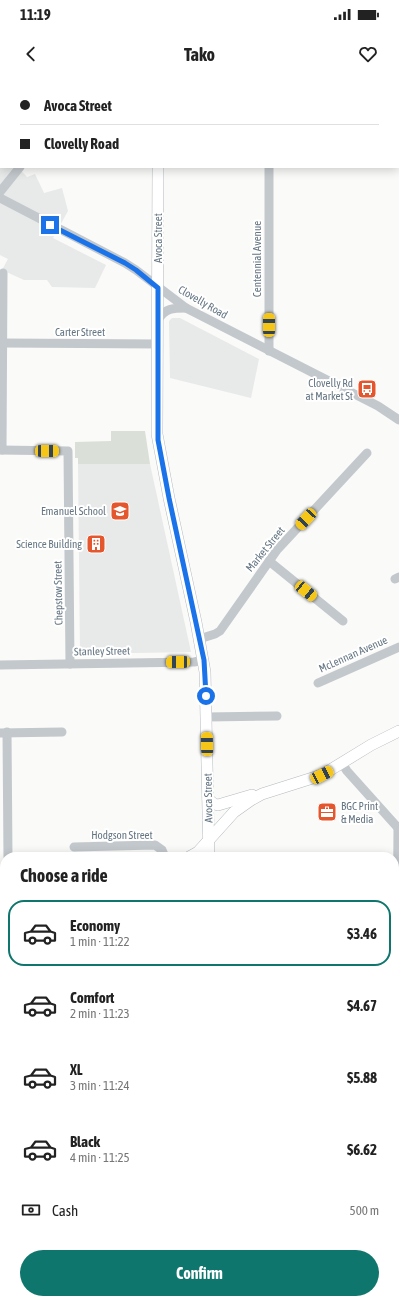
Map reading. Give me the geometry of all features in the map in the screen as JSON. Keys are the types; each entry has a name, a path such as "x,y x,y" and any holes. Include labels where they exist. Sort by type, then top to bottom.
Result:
{"main road":[{"name":"Avoca Street","path":"158,168 158,440 204,660 207,717 209,852"},
{"path":"208,799 214,804 218,805 268,792 322,775 371,745 399,731"},
{"path":"198,852 242,806 256,797 268,792"}],"street":[{"path":"0,192 19,168"},
{"name":"Centennial Avenue","path":"269,351 270,168"},
{"name":"Clovelly Road","path":"0,198 125,263 186,308 398,417"},
{"path":"1,450 3,273"},
{"path":"158,320 161,315 169,309 186,308"},
{"name":"Carter Street","path":"3,343 158,344"},
{"name":"Chepstow Street","path":"1,450 68,451 70,664"},
{"name":"Market Street","path":"199,639 220,631 277,550 367,452"},
{"path":"269,561 343,621"},
{"name":"McLennan Avenue","path":"318,684 399,647"},
{"name":"Stanley Street","path":"0,665 194,662 204,660"},
{"path":"207,717 277,716"},
{"path":"4,843 4,732 62,732"},
{"path":"342,763 347,771 398,828 398,852"},
{"name":"Hodgson Street","path":"74,847 155,845 163,852"}],"shaded area":[{"path":"0,168 19,168 27,177 35,174 44,193 62,188 68,211 53,238 106,265 95,288 52,287 47,280 24,280 2,270 8,259 0,255"},
{"path":"172,318 180,318 259,359 251,398 170,378 169,321"},
{"name":"Emanuel School","path":"78,464 150,464 191,652 80,654"}],"green space":[{"path":"111,431 145,431 150,464 78,464 78,458 75,458 75,442 111,441"}],"place":[{"name":"Clovelly Rd at Market St","path":"367,389"},
{"name":"Emanuel School","path":"120,511"},
{"name":"Science Building","path":"96,544"},
{"name":"BGC Print & Media","path":"327,812"}],"route":[{"path":"50,225 125,263 145,276 158,288 158,440 204,660 206,696"}]}
